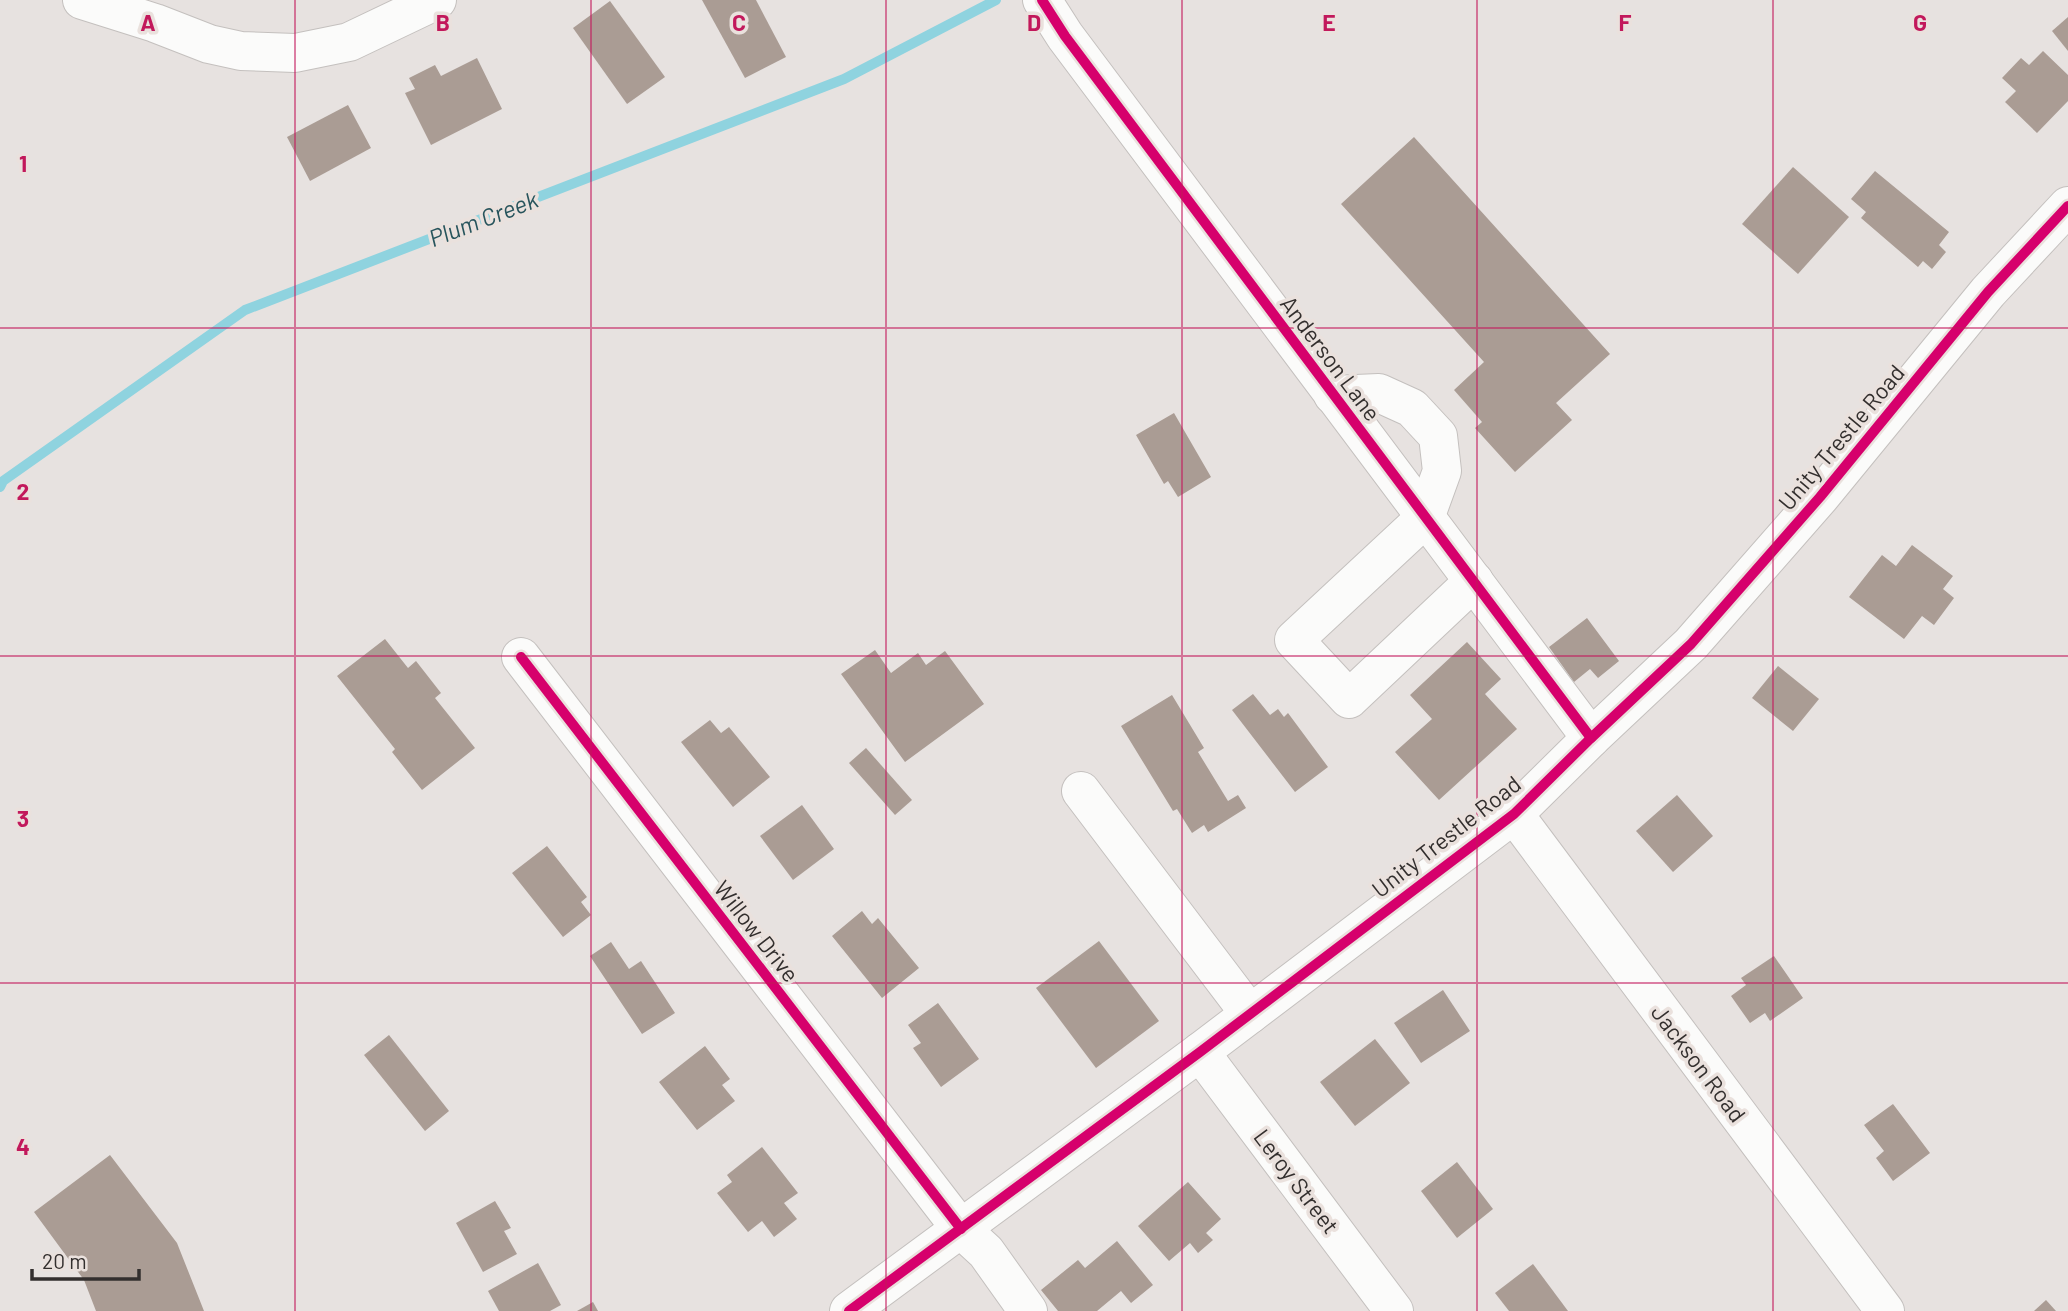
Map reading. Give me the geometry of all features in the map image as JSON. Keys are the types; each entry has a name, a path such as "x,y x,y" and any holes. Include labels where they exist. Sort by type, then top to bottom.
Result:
{"street":[{"path":"82,0 155,23 209,44 242,51 295,54 349,43 436,0"},
{"name":"Anderson Lane","path":"1042,0 1065,36 1591,738"},
{"name":"Unity Trestle Road","path":"849,1311 1200,1052 1514,814 1691,644 1820,497 1988,292 2068,206"},
{"path":"1333,395 1379,393 1412,408 1438,436 1442,471 1425,518 1294,640 1349,699 1474,581"},
{"name":"Willow Drive","path":"521,657 961,1229 986,1252 1028,1311"},
{"path":"1081,791 1250,1014"},
{"name":"Jackson Road","path":"1514,814 1885,1311"},
{"name":"Leroy Street","path":"1200,1052 1394,1311"}],"building":[{"path":"702,0 756,0 786,57 745,78"},
{"path":"610,1 665,77 627,104 573,28"},
{"path":"2068,17 2068,51 2052,31"},
{"path":"2043,51 2068,75 2068,101 2037,133 2005,102 2016,91 2002,78 2021,58 2029,65"},
{"path":"477,58 502,109 431,145 405,93 415,89 409,78 435,65 441,76"},
{"path":"348,105 371,148 310,181 287,137"},
{"path":"1414,137 1610,354 1556,403 1572,420 1515,472 1475,428 1482,422 1454,390 1484,362 1341,204"},
{"path":"1793,167 1849,217 1798,274 1742,224"},
{"path":"1875,171 1949,232 1939,245 1946,252 1932,269 1923,261 1918,267 1861,218 1866,212 1851,199"},
{"path":"1174,413 1211,477 1178,497 1168,481 1164,484 1136,435"},
{"path":"1912,545 1953,576 1943,589 1954,598 1934,625 1922,616 1904,639 1849,597 1882,555 1896,566"},
{"path":"1587,618 1619,661 1598,678 1590,669 1574,682 1549,647"},
{"path":"385,639 408,668 416,661 441,693 435,698 475,748 422,790 392,752 395,749 337,676"},
{"path":"1467,642 1501,679 1485,694 1517,729 1439,800 1395,752 1432,719 1410,695"},
{"path":"875,650 891,673 918,653 926,665 945,651 984,704 905,762 841,674"},
{"path":"1778,666 1819,699 1793,731 1752,698"},
{"path":"1253,694 1270,715 1278,709 1284,717 1288,713 1328,767 1295,792 1232,710"},
{"path":"1172,695 1204,748 1198,752 1228,801 1238,795 1246,808 1208,832 1204,825 1192,833 1177,809 1173,811 1121,726"},
{"path":"710,720 721,733 729,727 770,777 733,807 681,742"},
{"path":"866,748 912,800 895,815 849,763"},
{"path":"1677,795 1713,836 1673,872 1636,831"},
{"path":"802,805 834,849 793,880 760,836"},
{"path":"547,846 587,897 581,902 591,915 563,937 512,873"},
{"path":"862,911 872,924 878,918 919,968 882,998 832,936"},
{"path":"1099,941 1159,1021 1096,1068 1036,988"},
{"path":"611,942 629,969 641,961 675,1013 642,1034 590,956"},
{"path":"1774,956 1803,998 1770,1021 1765,1013 1750,1023 1731,996 1746,985 1741,978"},
{"path":"1443,990 1470,1031 1421,1063 1394,1023"},
{"path":"938,1003 979,1059 941,1087 913,1048 921,1043 908,1025"},
{"path":"389,1035 449,1111 425,1131 364,1055"},
{"path":"1375,1039 1410,1083 1355,1126 1320,1082"},
{"path":"705,1046 730,1079 722,1085 735,1101 697,1130 659,1082"},
{"path":"1893,1104 1930,1153 1893,1181 1876,1158 1884,1151 1864,1125"},
{"path":"762,1147 798,1193 784,1203 797,1219 774,1237 762,1221 748,1232 717,1193 732,1182 727,1175"},
{"path":"110,1155 177,1243 204,1311 96,1311 84,1280 34,1212"},
{"path":"1457,1162 1493,1209 1457,1238 1421,1191"},
{"path":"1188,1182 1221,1219 1206,1233 1213,1240 1198,1253 1190,1243 1169,1261 1138,1226"},
{"path":"495,1201 511,1228 504,1231 517,1254 483,1272 456,1223"},
{"path":"1117,1241 1153,1285 1131,1303 1121,1291 1097,1311 1058,1311 1041,1290 1078,1260 1085,1268"},
{"path":"538,1263 561,1305 550,1311 499,1311 488,1291"},
{"path":"1533,1264 1568,1311 1509,1311 1495,1293"},
{"path":"2046,1300 2056,1311 2034,1311"},
{"path":"593,1302 598,1311 577,1311"}],"waterway":[{"name":"Plum Creek","path":"0,487 3,481 245,310 844,79 996,0"}],"cycle path":[{"path":"1042,0 1065,36 1591,738"},
{"path":"849,1311 1200,1052 1514,814 1691,644 1820,497 1988,292 2068,206"},
{"path":"521,657 961,1229"}]}
